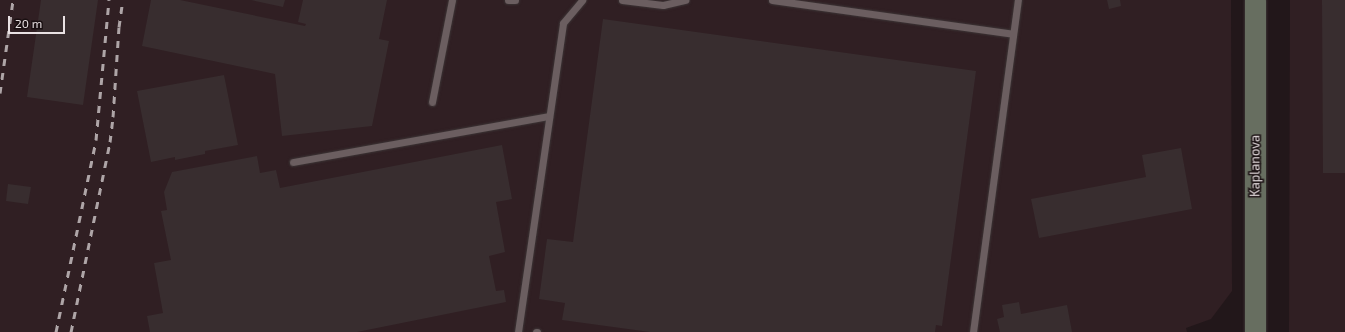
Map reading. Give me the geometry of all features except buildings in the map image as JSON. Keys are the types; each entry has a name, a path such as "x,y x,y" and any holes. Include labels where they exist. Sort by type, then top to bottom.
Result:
{"main road":[{"name":"Kaplanova","path":"1255,0 1255,332"}],"lane":[{"path":"432,102 452,0"},
{"path":"508,0 515,0"},
{"path":"518,332 563,23 582,0"},
{"path":"622,0 663,5 685,0"},
{"path":"772,0 1013,34"},
{"path":"973,332 1018,0"},
{"path":"293,162 549,116"}],"shaded area":[{"path":"0,0 1231,0 1232,291 1211,319 1186,328 1187,332 0,332"},
{"path":"1290,0 1345,0 1345,332 1289,332"}],"railway":[{"path":"0,93 13,0"},
{"path":"56,332 96,140 109,0"},
{"path":"71,332 110,142 119,27 123,0"}]}
